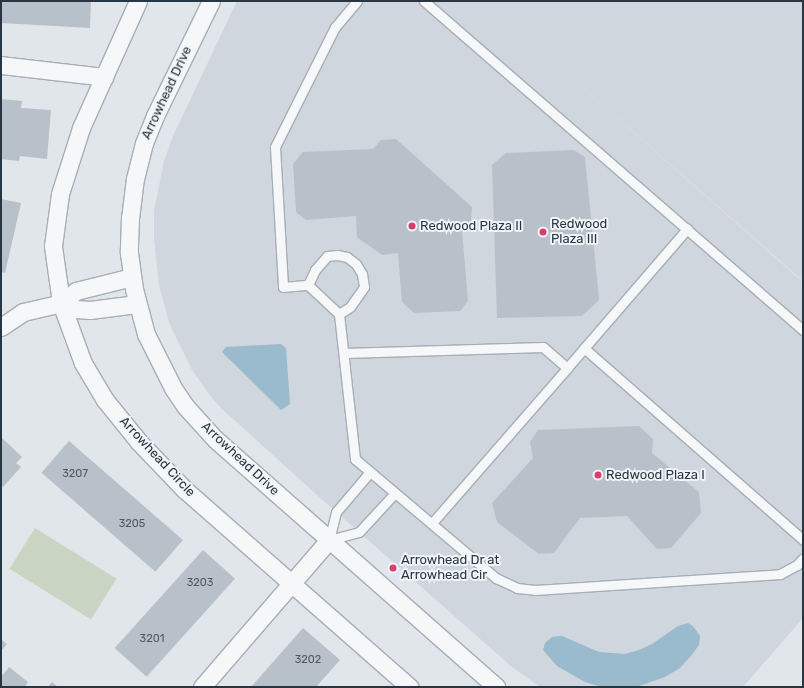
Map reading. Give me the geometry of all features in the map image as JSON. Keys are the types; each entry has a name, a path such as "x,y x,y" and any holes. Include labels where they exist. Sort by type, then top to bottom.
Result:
{"street":[{"name":"Arrowhead Circle","path":"138,1 81,128 60,194 53,246 61,302 83,363 106,400 139,442 184,489 409,687"},
{"name":"Arrowhead Drive","path":"211,1 155,116 144,143 135,178 130,217 129,253 137,304 146,334 163,370 186,406 214,439 496,687"},
{"path":"1,66 104,77"},
{"path":"1,327 23,312 61,302 76,291 132,277"},
{"path":"61,302 76,309 90,310 137,304"},
{"path":"202,687 329,540"}],"lane":[{"path":"357,1 335,28 275,147 283,287 308,285 339,314 355,459 496,578 517,588 535,590 780,574 797,565 803,558"},
{"path":"424,1 803,330"},
{"path":"432,523 687,229"},
{"path":"308,285 315,270 327,256 338,255 347,257 356,264 362,274 364,287 350,307 339,314"},
{"path":"344,353 543,347 567,368"},
{"path":"584,348 803,540"},
{"path":"370,472 336,512 329,540 359,532 395,493"}],"shaded area":[{"path":"237,1 803,1 803,281 506,20 803,282 803,618 743,687 540,687 512,667 307,486 221,408 209,394 192,370 170,325 159,286 154,238 154,211 164,161 173,136"}],"green space":[{"path":"35,528 116,579 91,620 10,569"}],"water":[{"path":"281,344 286,348 290,404 281,410 222,352 226,347"},
{"path":"688,623 693,626 700,636 699,645 690,657 680,668 665,677 636,687 602,687 585,682 557,666 543,650 545,643 552,637 562,636 599,652 625,654 652,644 678,626"}],"building":[{"path":"1,1 91,1 90,28 1,23"},
{"path":"1,99 22,101 21,108 51,110 47,159 20,156 19,161 1,159"},
{"name":"Redwood Plaza II","path":"396,139 472,207 471,221 462,230 468,301 460,311 414,313 402,302 398,253 382,255 357,237 356,216 306,220 296,212 293,164 303,152 373,149 381,140"},
{"name":"Redwood Plaza III","path":"574,150 585,157 599,300 582,316 497,318 492,165 506,153"},
{"path":"1,199 21,203 5,273 1,272"},
{"name":"Redwood Plaza I","path":"639,426 653,439 652,453 699,492 701,513 671,548 657,549 627,516 580,518 554,553 539,554 497,522 492,503 533,458 530,442 538,430"},
{"path":"1,437 22,457 16,463 21,467 3,487 1,485"},
{"path":"69,441 183,540 155,572 41,473"},
{"path":"203,550 235,579 147,677 115,648"},
{"path":"303,628 340,660 316,687 251,687"},
{"path":"1,639 7,644 1,651"},
{"path":"9,667 28,682 25,687 1,687 1,677"},
{"path":"52,682 58,687 48,687"}],"place":[{"name":"Redwood Plaza II","path":"412,226"},
{"name":"Redwood Plaza III","path":"543,232"},
{"name":"Redwood Plaza I","path":"598,475"},
{"name":"Arrowhead Dr at Arrowhead Cir","path":"393,568"}]}
